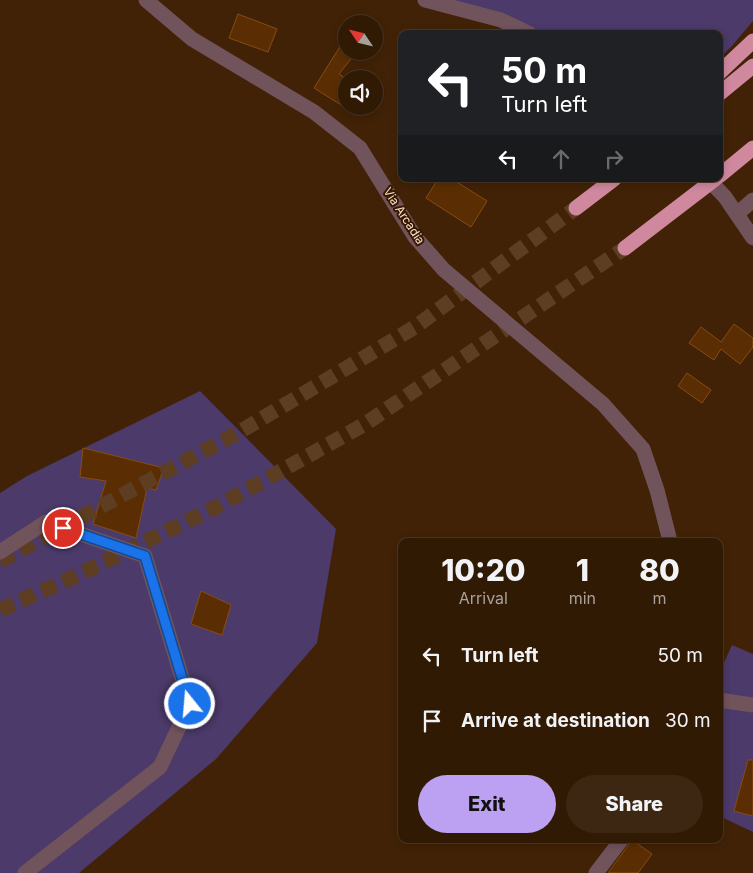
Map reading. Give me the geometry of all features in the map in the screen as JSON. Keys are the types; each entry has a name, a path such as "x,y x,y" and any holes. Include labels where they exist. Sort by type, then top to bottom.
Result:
{"highway":[{"path":"723,69 753,42"},
{"path":"723,91 753,66"},
{"path":"723,173 753,148"},
{"path":"576,208 610,182"},
{"path":"625,248 711,182"}],"street":[{"name":"Via Arcadia","path":"146,0 192,39 314,112 360,148 415,237 444,270 603,404 643,449 657,490 669,538"},
{"path":"425,0 502,20 522,30"},
{"path":"711,182 726,197 753,238"},
{"path":"737,214 753,200"},
{"path":"0,552 46,522 145,556 190,704 160,767 25,873"},
{"path":"723,701 753,705"},
{"path":"596,873 619,843"}],"shaded area":[{"path":"421,0 753,0 753,21 723,54 723,30 507,30"},
{"path":"200,391 336,529 317,643 216,759 79,873 0,873 0,493 27,476"},
{"path":"732,645 753,654 753,832 723,818 723,665"}],"building":[{"path":"238,14 277,29 268,52 229,38"},
{"path":"338,50 338,60 350,60 342,70 338,70 338,103 314,88"},
{"path":"436,182 457,182 487,201 471,227 426,198"},
{"path":"734,324 753,338 753,347 740,364 721,349 714,360 689,343 701,327 721,342"},
{"path":"687,373 711,390 702,403 678,386"},
{"path":"83,448 164,468 156,490 147,488 136,538 93,524 106,481 80,477"},
{"path":"201,591 231,605 222,635 191,624"},
{"path":"748,760 753,760 753,816 734,811"},
{"path":"630,843 636,843 652,854 638,873 608,873"}],"tunnel":[{"path":"0,561 241,431 415,327 576,208"},
{"path":"0,610 78,575 216,507 365,424 625,248"}],"route":[{"path":"63,528 145,556 190,704"}]}
